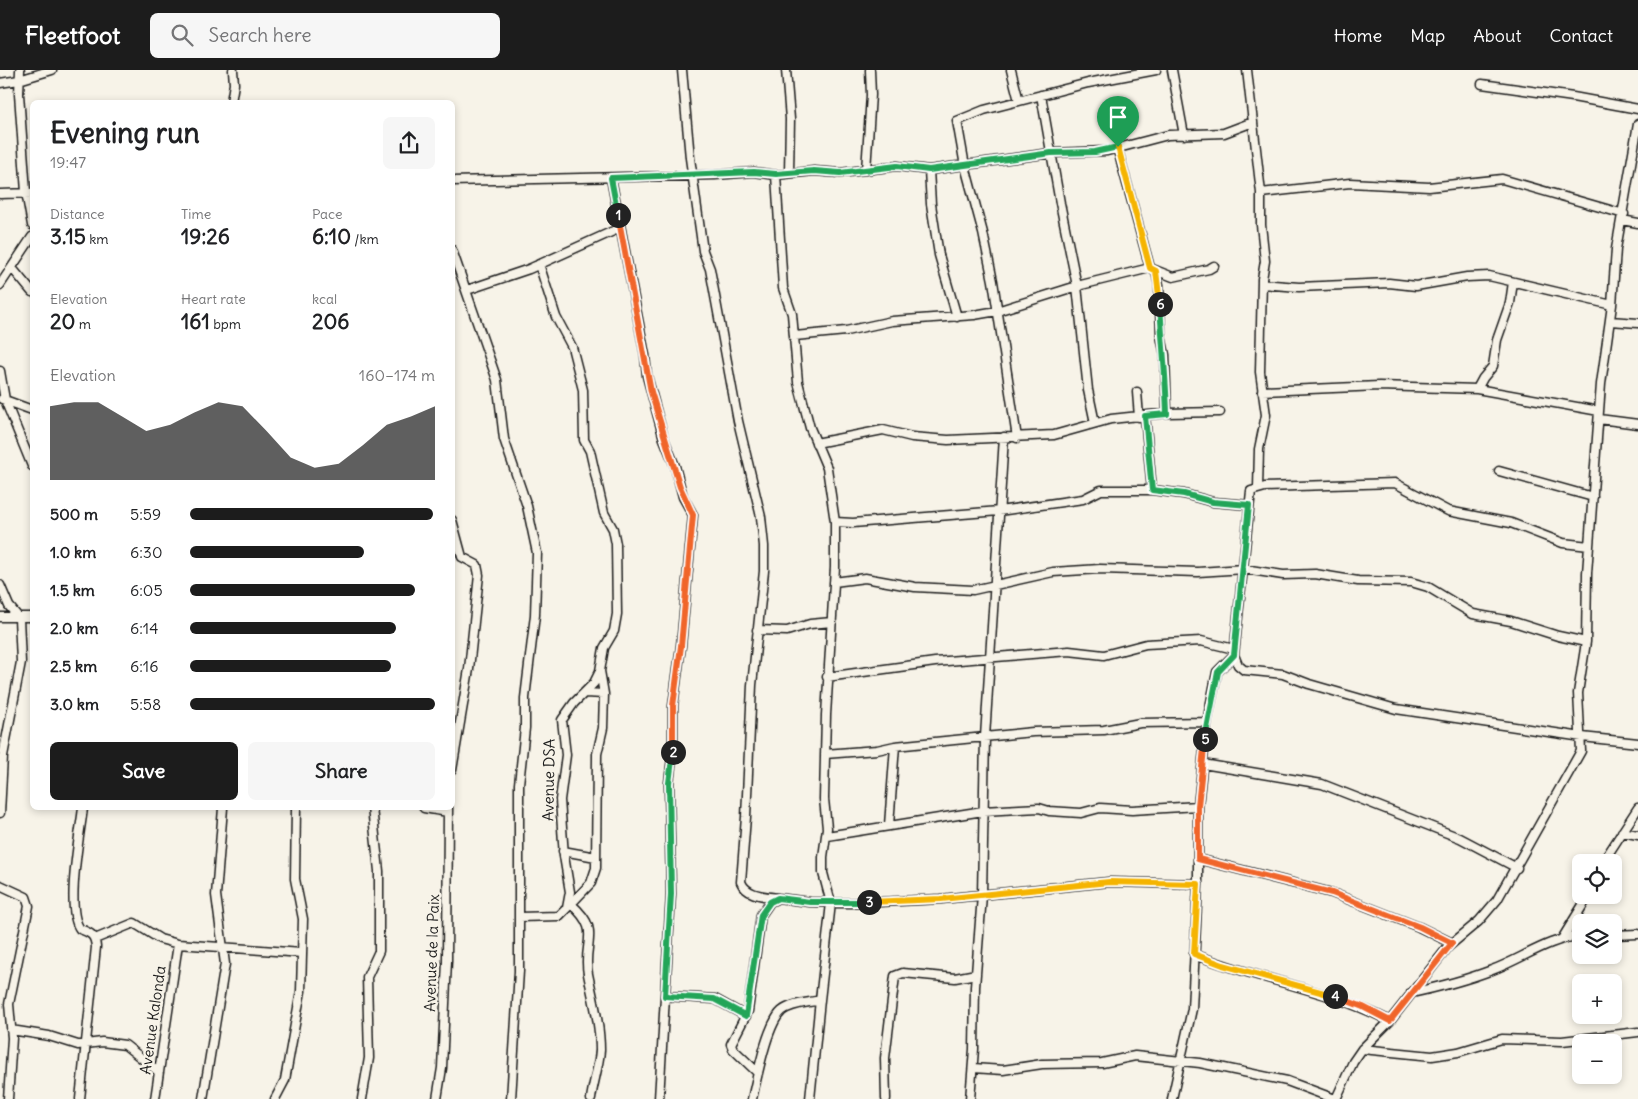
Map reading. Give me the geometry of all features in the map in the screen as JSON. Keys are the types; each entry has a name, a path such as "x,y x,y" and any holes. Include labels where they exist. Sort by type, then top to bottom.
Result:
{"street":[{"path":"0,194 29,192 19,80 20,70"},
{"path":"0,83 19,80 52,70"},
{"path":"231,100 234,84 233,70"},
{"path":"682,70 690,158 694,174 704,251 710,269 738,421 761,517 764,571 752,685 741,882 747,890 778,898 831,903 941,899 1109,882 1198,884"},
{"path":"786,70 790,120 788,173"},
{"path":"866,170 871,94 870,70"},
{"path":"1011,70 1019,101"},
{"path":"1017,438 983,233 964,166 957,121 984,110 1088,82 1156,70"},
{"path":"1172,70 1184,135"},
{"path":"1247,70 1262,193 1260,225 1265,260 1262,284 1260,372 1266,415 1258,449 1258,488"},
{"path":"1482,84 1638,109"},
{"path":"1041,95 1077,286 1088,390 1095,423"},
{"path":"455,181 715,175 754,172 776,174 814,171 840,173 897,166 929,170 1051,153 1095,152 1168,136 1224,134 1252,122"},
{"path":"973,1068 1003,1070 1042,1064 1083,1064 1135,1056 1207,1064 1287,1081 1336,1099 1353,1062 1362,1049 1390,1021 1452,943 1490,909 1517,868 1582,751 1578,705 1586,642 1589,546 1603,364 1612,305 1616,249 1638,124"},
{"path":"1118,147 1159,285 1160,330 1165,355 1167,414"},
{"path":"929,170 931,204 939,254 956,317"},
{"path":"776,174 783,288 792,314 798,382 810,428 829,477 835,522 834,582 827,677 825,754 824,799 827,836 823,858 824,873 831,903 810,1099"},
{"path":"611,178 651,392 680,487 693,515 681,646 673,706 673,749 669,783 671,894 659,1099"},
{"path":"1262,193 1350,183 1429,187 1502,179 1638,223"},
{"path":"467,290 492,283 539,264 620,228"},
{"path":"0,285 30,241"},
{"path":"455,258 467,290 479,333 497,380 504,439 527,506 537,553 535,615 524,698 525,728 520,784 519,971 511,1099"},
{"name":"Avenue DSA","path":"539,264 556,317 567,336 574,355 583,390 584,440 590,451 604,513 613,529 616,544 616,624 604,648 600,671 594,683 574,703 562,720 566,755 560,800 563,851 570,892 569,906"},
{"path":"794,336 846,331 898,320 956,317 997,311 1077,286 1153,269 1173,277 1209,270 1214,266"},
{"path":"12,268 30,290"},
{"path":"1262,284 1299,288 1389,283 1416,286 1467,277 1490,276 1612,305"},
{"path":"1477,389 1482,378 1492,366 1497,340 1510,303 1512,282"},
{"path":"1610,322 1638,324"},
{"path":"0,371 3,399 30,461"},
{"path":"1262,390 1380,386 1477,389 1638,424"},
{"path":"1137,392 1152,490"},
{"path":"3,399 30,409"},
{"path":"816,443 883,430 912,437 948,440 1017,438 1054,435 1095,423 1167,414 1220,412"},
{"path":"970,1099 982,895 985,737 1004,437"},
{"path":"1499,471 1593,497"},
{"path":"1589,546 1563,543 1511,523 1448,511 1395,483 1258,488 1251,492 1249,505 1234,652 1238,665 1244,670 1283,674 1309,684 1396,709 1582,737 1638,743"},
{"path":"835,522 854,523 999,512 1083,499 1101,490 1152,490 1184,494 1213,502 1249,505"},
{"path":"455,533 460,554 465,560 477,565 479,575 468,669 455,751"},
{"path":"834,582 865,578 915,588 973,590 1063,572 1100,569 1198,572 1244,568 1283,575 1315,574 1358,581 1411,582 1428,587 1473,614 1511,621 1558,636 1586,642"},
{"path":"0,585 9,606 19,618 21,662 2,757 0,813"},
{"path":"0,617 30,618"},
{"path":"757,630 787,631 810,624 832,622"},
{"path":"827,677 935,662 991,657 1070,651 1104,655 1146,644 1201,641 1234,652"},
{"path":"1172,1099 1192,1009 1198,884 1198,806 1207,722 1218,672 1234,652"},
{"path":"519,917 559,916 591,883 596,868 597,754 603,728 604,694 600,671"},
{"path":"585,693 604,694"},
{"path":"825,754 1033,732 1104,730 1140,723 1207,722"},
{"path":"889,825 895,746"},
{"path":"1203,764 1322,784 1460,838 1517,868"},
{"path":"827,836 983,811 1039,808 1048,811 1081,812 1100,808 1132,810 1198,806"},
{"path":"1608,854 1638,808"},
{"path":"80,1099 87,1046 95,939 92,933 80,929 74,916 74,890 83,810"},
{"path":"203,1099 225,964 216,895 223,810"},
{"path":"275,1099 282,1088 290,1057 300,990 303,919 294,867 296,810"},
{"path":"362,1099 369,1058 367,976 379,951 379,871 372,810"},
{"name":"Avenue de la Paix","path":"437,1099 442,1068 447,961 448,810"},
{"path":"1622,832 1638,835"},
{"path":"563,851 596,857"},
{"path":"1198,859 1332,893 1420,927 1452,943"},
{"path":"0,885 26,897 29,906 9,1004 11,1030 8,1099"},
{"path":"758,1073 733,1049 731,1044 746,1016 761,915 770,902 778,898"},
{"path":"1562,938 1583,904"},
{"path":"569,906 585,918 590,935 588,973 592,987 600,1050 591,1099"},
{"path":"95,939 134,923 160,939 178,944 302,952"},
{"path":"1622,935 1638,934"},
{"path":"1411,993 1454,983 1494,969 1562,938 1572,937"},
{"name":"Avenue Kalonda","path":"155,1099 178,944"},
{"path":"1194,954 1223,965 1330,995 1363,1007 1390,1021"},
{"path":"886,1099 885,1058 895,976 903,973 955,978 976,974"},
{"path":"665,996 714,999 746,1016"},
{"path":"752,1099 773,1023 782,1012 790,1007 820,1000"},
{"path":"11,1030 49,1036 78,1045 87,1046 102,1042 125,1045 160,1072"},
{"path":"1362,1049 1432,1056 1458,1052 1502,1039 1562,1041 1638,1032"}],"route":[{"path":"1118,147 1138,229 1150,268 1156,271 1159,285 1160,330 1165,355 1167,414 1145,416 1150,485 1152,490 1168,490 1198,500 1249,505 1234,655 1218,672 1207,722 1198,806 1198,859 1273,879 1301,884 1320,892 1332,893 1373,911 1420,927 1452,943 1390,1021 1363,1007 1330,995 1223,965 1194,954 1198,884 1109,882 941,899 859,903 810,902 778,898 766,906 761,915 752,987 746,1016 731,1010 714,999 706,997 665,996 671,894 669,783 673,749 673,706 681,646 693,515 689,504 683,497 675,466 664,439 647,376 645,355 630,286 611,178 754,172 776,174 814,171 840,173 886,166 906,166 929,170 977,165 1051,153 1107,151 1118,147"}]}
